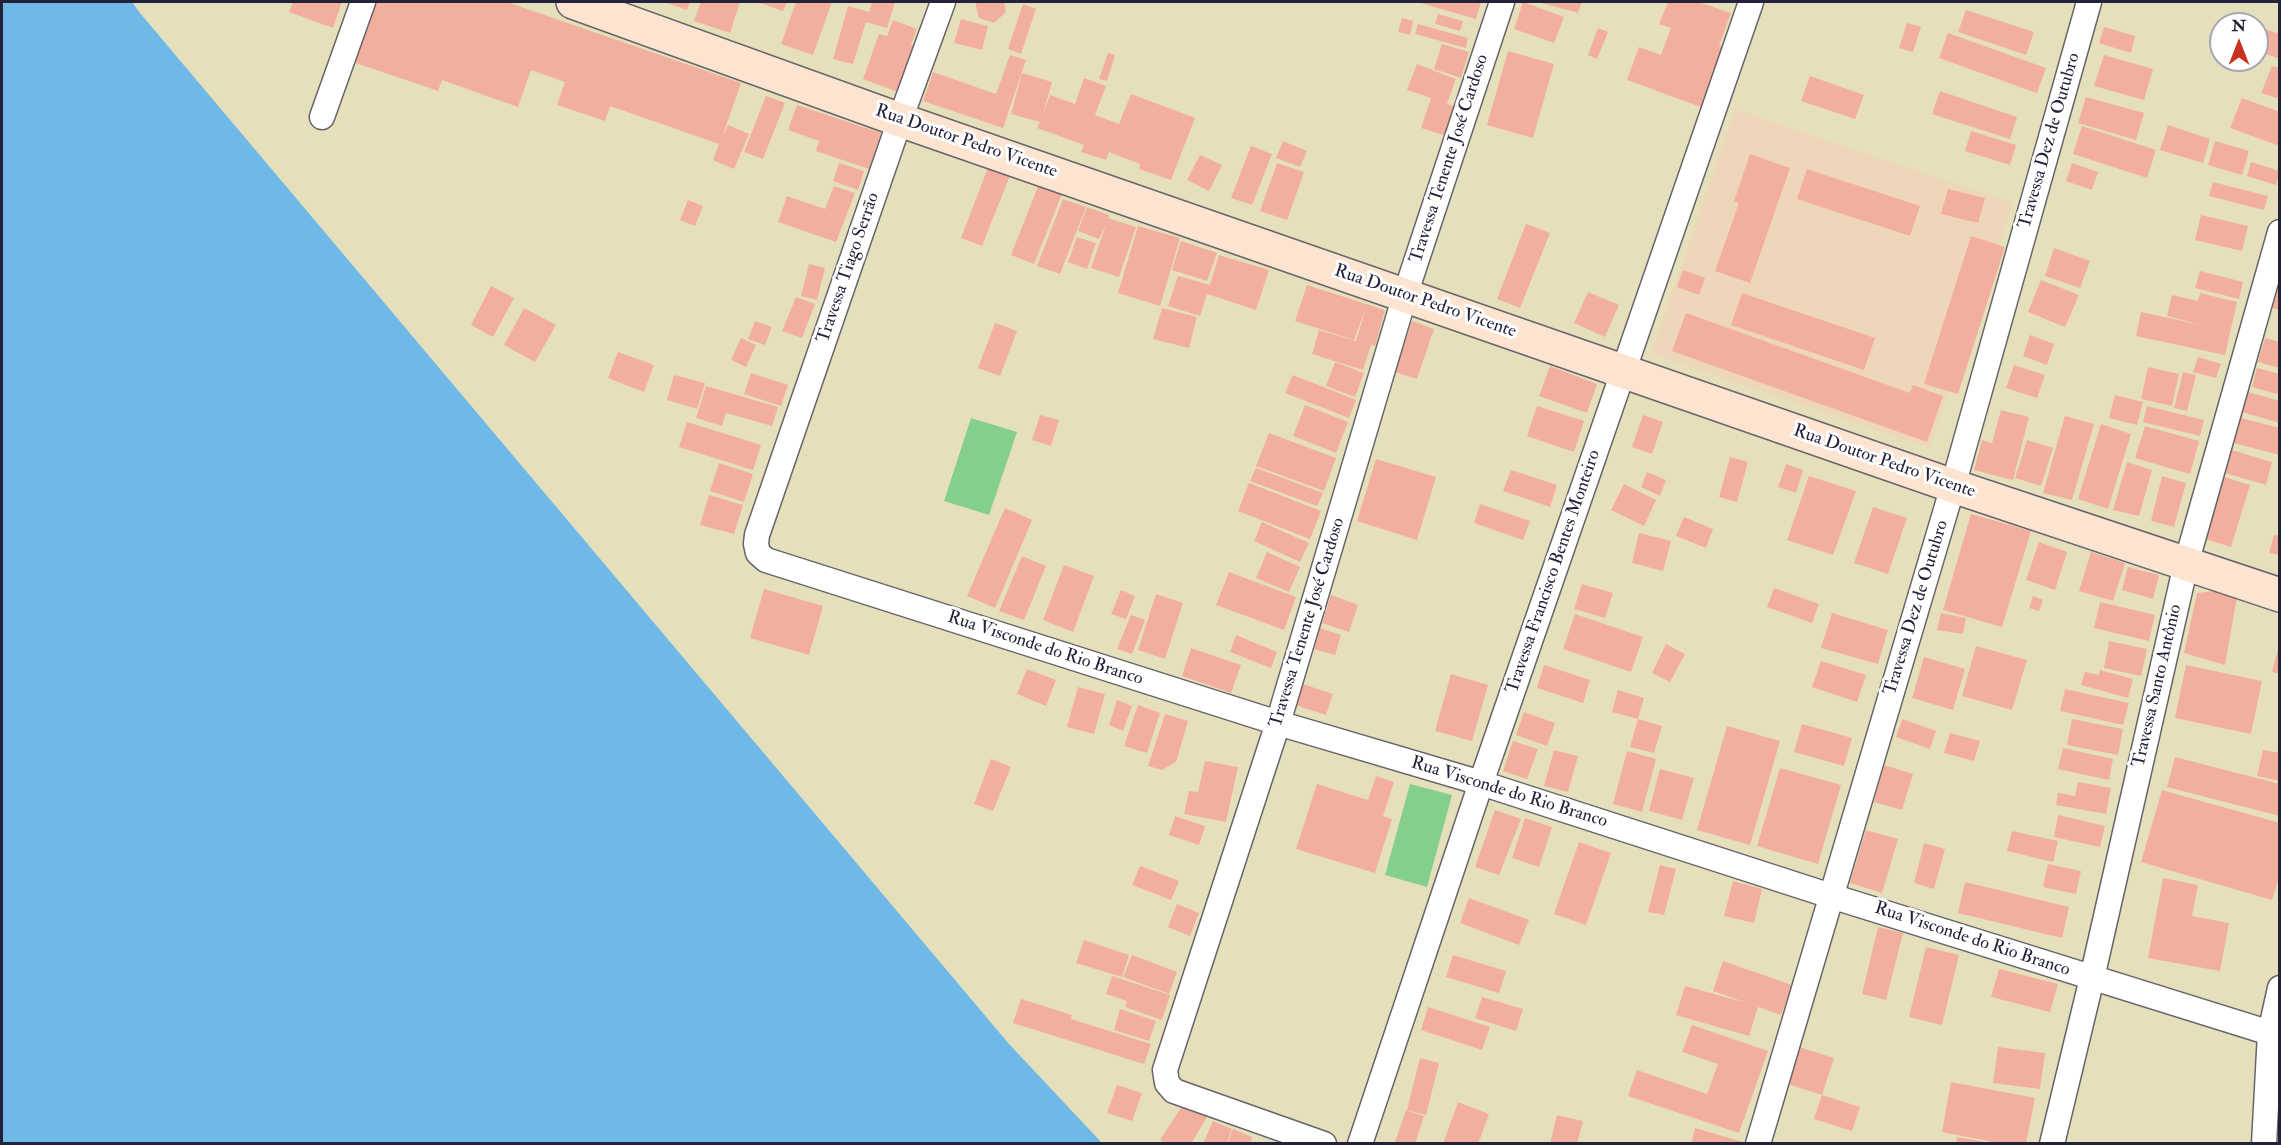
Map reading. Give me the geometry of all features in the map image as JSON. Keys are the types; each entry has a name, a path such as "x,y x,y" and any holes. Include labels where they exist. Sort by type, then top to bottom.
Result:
{"street":[{"path":"322,117 363,2"},
{"name":"Rua Doutor Pedro Vicente","path":"573,2 900,120 1953,486 2280,595"},
{"name":"Travessa Tiago Serrão","path":"757,535 943,2"},
{"name":"Travessa Tenente José Cardoso","path":"1324,1143 1174,1090 1167,1083 1165,1070 1278,723 1406,295 1502,2"},
{"name":"Travessa Francisco Bentes Monteiro","path":"1360,1143 1481,783 1750,2"},
{"name":"Travessa Dez de Outubro","path":"1758,1143 1953,486 2089,2"},
{"name":"Travessa Santo Antônio","path":"2052,1143 2186,564 2280,232"},
{"name":"Rua Visconde do Rio Branco","path":"757,535 758,553 766,560 1278,723 1481,783 1831,896 2275,1034"},
{"path":"2264,1143 2280,988"}],"shaded area":[{"path":"1735,109 2013,203 1929,448 1651,354"}],"green space":[{"path":"971,418 1017,432 989,515 944,501"},
{"path":"1410,784 1452,795 1427,887 1385,875"}],"water":[{"path":"2,2 132,2 1009,1044 1102,1143 2,1143"}],"building":[{"path":"293,2 342,2 333,28 289,12"},
{"path":"375,2 507,2 741,83 721,140 728,125 749,134 734,169 713,160 719,144 610,106 605,121 557,105 565,82 531,70 518,107 442,80 438,91 353,62"},
{"path":"664,2 690,2 687,10"},
{"path":"701,2 740,2 730,33 694,21"},
{"path":"757,2 787,2 783,11"},
{"path":"796,2 832,2 813,55 781,44"},
{"path":"872,2 895,2 887,28 866,22 853,64 833,59 848,6 869,12"},
{"path":"975,2 1004,2 1006,12 994,23 979,18"},
{"path":"1417,2 1481,2 1476,19"},
{"path":"1523,2 1564,17 1554,43 1514,29"},
{"path":"1538,2 1582,2 1578,13"},
{"path":"1668,2 1698,2 1731,13 1701,107 1627,80 1639,47 1661,55 1671,28 1659,24"},
{"path":"1023,4 1036,9 1021,54 1008,49"},
{"path":"1966,10 2034,32 2026,55 1958,32"},
{"path":"1438,14 1463,21 1460,31 1435,24"},
{"path":"1402,18 1413,21 1410,35 1398,32"},
{"path":"961,19 988,26 982,50 954,43"},
{"path":"893,20 917,29 911,45 915,46 898,92 863,79 879,34 887,36"},
{"path":"1907,23 1921,27 1913,52 1899,48"},
{"path":"1418,24 1468,38 1466,48 1415,34"},
{"path":"2104,27 2135,36 2131,53 2099,43"},
{"path":"1598,28 1608,32 1597,59 1588,55"},
{"path":"2269,30 2280,34 2280,59 2269,55"},
{"path":"1948,33 2046,68 2037,93 1939,58"},
{"path":"1442,44 1469,52 1461,78 1434,69"},
{"path":"1508,51 1554,64 1533,138 1487,125"},
{"path":"1108,53 1115,55 1107,81 1099,79"},
{"path":"1010,55 1026,60 1003,128 923,101 933,72 996,94"},
{"path":"2104,55 2153,69 2144,100 2094,86"},
{"path":"1417,64 1456,79 1447,104 1459,108 1450,137 1421,128 1431,98 1407,90"},
{"path":"2272,66 2280,68 2280,99 2261,93"},
{"path":"1022,73 1052,82 1043,114 1050,95 1075,104 1084,78 1106,86 1095,115 1119,124 1131,94 1195,118 1171,180 1139,169 1140,164 1109,152 1106,160 1081,152 1084,145 1037,128 1040,122 1011,114"},
{"path":"1810,76 1864,95 1855,119 1801,101"},
{"path":"1940,91 2017,117 2010,139 1932,114"},
{"path":"766,96 785,103 763,159 744,152"},
{"path":"2086,97 2144,113 2136,140 2078,123"},
{"path":"2242,98 2280,112 2280,146 2230,128"},
{"path":"797,105 881,133 869,169 816,151 819,141 788,130"},
{"path":"2168,125 2210,139 2203,163 2160,150"},
{"path":"2082,126 2156,150 2147,178 2073,154"},
{"path":"1971,131 2016,145 2010,165 1965,151"},
{"path":"1283,141 1307,151 1300,167 1276,158"},
{"path":"2215,141 2249,151 2242,175 2208,165"},
{"path":"1251,146 1272,154 1252,205 1231,198"},
{"path":"1750,154 1790,168 1750,283 1715,271 1739,203 1734,201"},
{"path":"1200,155 1222,165 1209,191 1187,180"},
{"path":"2251,162 2280,171 2276,185 2247,176"},
{"path":"839,163 864,171 858,190 833,181"},
{"path":"1277,163 1304,172 1287,220 1260,211"},
{"path":"2072,163 2098,172 2092,190 2066,181"},
{"path":"989,165 1011,173 982,246 961,238"},
{"path":"1807,169 1920,206 1910,236 1797,199"},
{"path":"2213,182 2268,196 2264,210 2209,196"},
{"path":"1039,184 1062,194 1034,264 1011,255"},
{"path":"834,186 855,193 836,242 778,222 787,196 825,209"},
{"path":"1948,189 1985,198 1978,223 1941,214"},
{"path":"1063,199 1086,207 1060,274 1037,266"},
{"path":"688,200 703,206 695,226 680,220"},
{"path":"1087,207 1109,215 1108,218 1136,227 1119,277 1091,268 1106,225 1099,239 1078,231"},
{"path":"2201,215 2248,226 2242,251 2195,240"},
{"path":"1526,224 1550,233 1520,308 1497,299"},
{"path":"1138,226 1180,238 1160,306 1118,293"},
{"path":"1971,236 2005,247 1958,394 1924,384"},
{"path":"1077,237 1096,243 1087,269 1068,262"},
{"path":"1181,241 1217,253 1207,281 1172,270"},
{"path":"2054,248 2090,261 2080,288 2045,276"},
{"path":"1219,255 1269,270 1256,310 1207,294 1200,316 1168,306 1178,276 1210,285"},
{"path":"809,264 825,268 817,300 801,296"},
{"path":"1683,270 1705,278 1699,295 1677,287"},
{"path":"2200,271 2243,282 2239,299 2195,288"},
{"path":"2041,280 2079,295 2065,327 2028,312"},
{"path":"2280,284 2280,310 2272,308"},
{"path":"1307,285 1385,310 1375,346 1371,345 1363,370 1312,354 1319,330 1359,342 1356,341 1366,308 1354,340 1295,321"},
{"path":"491,286 514,298 493,337 471,325"},
{"path":"1588,292 1619,305 1605,337 1574,323"},
{"path":"1742,293 1875,338 1864,370 1731,325"},
{"path":"2200,293 2237,302 2225,355 2136,336 2141,312 2202,325 2167,316 2172,295 2198,301"},
{"path":"796,297 815,304 802,338 782,331"},
{"path":"524,308 556,325 535,362 504,345"},
{"path":"1162,308 1197,317 1189,348 1153,339"},
{"path":"1686,313 1910,393 1913,385 1943,396 1927,442 1672,351"},
{"path":"755,321 772,327 765,345 748,339"},
{"path":"1412,321 1434,329 1417,379 1395,372"},
{"path":"995,323 1017,331 1000,376 978,368"},
{"path":"2030,335 2054,344 2047,365 2023,356"},
{"path":"741,338 756,345 746,367 731,360"},
{"path":"2265,338 2280,342 2280,368 2258,362"},
{"path":"618,352 654,365 644,392 608,378"},
{"path":"2198,357 2221,364 2216,378 2193,372"},
{"path":"1335,362 1364,373 1355,397 1326,386"},
{"path":"2014,365 2045,375 2037,398 2006,388"},
{"path":"1550,366 1597,384 1587,413 1539,396"},
{"path":"2148,367 2179,374 2172,406 2141,399"},
{"path":"2257,368 2280,374 2280,395 2252,387"},
{"path":"2183,372 2196,375 2187,411 2174,408"},
{"path":"751,373 788,385 781,406 744,394"},
{"path":"674,375 705,383 697,409 667,400"},
{"path":"1293,375 1356,400 1349,418 1285,393"},
{"path":"706,386 778,407 772,426 726,413 722,426 696,418"},
{"path":"2248,392 2280,401 2280,423 2242,412"},
{"path":"2115,395 2143,402 2137,425 2109,418"},
{"path":"1305,405 1348,422 1336,453 1293,436"},
{"path":"1537,406 1584,421 1574,452 1527,436"},
{"path":"2147,406 2204,420 2200,436 2143,422"},
{"path":"2001,410 2029,417 2013,480 1974,470 1982,440 1992,443"},
{"path":"1040,415 1059,420 1051,446 1032,440"},
{"path":"1643,415 1663,422 1652,454 1632,447"},
{"path":"2065,416 2094,424 2072,500 2043,493"},
{"path":"2237,417 2280,428 2280,455 2230,442"},
{"path":"687,422 761,445 753,470 679,447"},
{"path":"2101,424 2131,434 2108,509 2078,499"},
{"path":"2145,426 2199,441 2190,474 2135,458"},
{"path":"1269,433 1336,458 1324,491 1256,466"},
{"path":"2027,440 2053,448 2041,486 2015,478"},
{"path":"2232,450 2272,462 2266,485 2225,473"},
{"path":"1730,457 1748,462 1737,502 1719,497"},
{"path":"1376,459 1436,477 1417,540 1357,521"},
{"path":"2127,462 2152,470 2139,516 2113,510"},
{"path":"719,463 753,474 744,502 710,491"},
{"path":"1786,464 1803,470 1796,493 1778,487"},
{"path":"1256,468 1323,493 1317,506 1250,481"},
{"path":"1511,470 1557,485 1550,507 1503,491"},
{"path":"1647,472 1666,480 1660,496 1641,487"},
{"path":"1809,476 1856,491 1833,555 1787,540"},
{"path":"2162,476 2186,483 2174,527 2151,521"},
{"path":"2221,476 2250,485 2231,547 2202,538"},
{"path":"1249,483 1321,511 1310,539 1238,511"},
{"path":"1624,484 1656,500 1644,526 1611,510"},
{"path":"709,495 743,505 734,534 700,525"},
{"path":"1480,504 1530,521 1523,540 1474,523"},
{"path":"1873,507 1907,518 1888,574 1854,563"},
{"path":"1005,508 1032,520 995,608 967,596"},
{"path":"1971,514 2031,531 2002,627 1943,610"},
{"path":"1684,517 1713,529 1706,548 1676,536"},
{"path":"1262,522 1309,543 1300,562 1254,541"},
{"path":"1639,533 1671,541 1663,571 1632,563"},
{"path":"2274,535 2280,536 2280,555 2269,553"},
{"path":"2039,542 2067,552 2055,590 2026,580"},
{"path":"1267,552 1300,567 1289,592 1256,578"},
{"path":"2091,552 2125,563 2113,601 2079,591"},
{"path":"1022,556 1046,566 1024,620 999,611"},
{"path":"1064,565 1094,576 1073,632 1043,620"},
{"path":"2128,567 2159,575 2153,599 2122,590"},
{"path":"1229,572 1296,597 1284,630 1216,605"},
{"path":"1582,584 1613,593 1605,618 1574,609"},
{"path":"1774,588 1819,604 1812,623 1767,607"},
{"path":"764,589 823,606 809,655 750,638"},
{"path":"1121,590 1135,596 1126,619 1111,614"},
{"path":"2214,591 2237,597 2225,665 2184,653 2197,593"},
{"path":"1156,594 1183,603 1165,659 1138,650"},
{"path":"1331,595 1358,605 1349,632 1322,623"},
{"path":"2033,596 2043,600 2039,611 2029,608"},
{"path":"2100,602 2155,615 2149,641 2094,628"},
{"path":"1832,613 1888,630 1878,664 1821,648"},
{"path":"1941,613 1966,618 1963,634 1937,630"},
{"path":"1575,614 1643,637 1631,672 1563,649"},
{"path":"1131,615 1145,620 1132,654 1117,649"},
{"path":"1320,628 1341,635 1335,655 1314,649"},
{"path":"1236,635 1277,652 1271,668 1230,652"},
{"path":"2109,641 2147,649 2141,676 2104,668"},
{"path":"2280,642 2280,674 2272,672"},
{"path":"1666,644 1685,654 1670,682 1652,673"},
{"path":"1976,646 2027,660 2012,710 1962,696"},
{"path":"1191,648 1241,665 1231,693 1182,676"},
{"path":"1924,657 1965,669 1953,710 1912,698"},
{"path":"1821,661 1866,675 1857,702 1812,687"},
{"path":"1544,665 1590,680 1583,703 1537,688"},
{"path":"2186,665 2262,681 2251,734 2175,718"},
{"path":"1027,669 1056,680 1046,706 1017,694"},
{"path":"2100,670 2133,679 2128,698 2081,685 2085,672 2099,675"},
{"path":"1451,674 1488,685 1472,741 1435,731"},
{"path":"1303,684 1333,694 1326,715 1295,705"},
{"path":"1078,687 1105,694 1094,734 1067,727"},
{"path":"2065,689 2129,703 2123,725 2060,711"},
{"path":"1618,690 1644,698 1638,719 1612,712"},
{"path":"1117,700 1132,706 1123,731 1109,725"},
{"path":"1138,705 1160,713 1147,753 1124,746"},
{"path":"1524,712 1555,723 1547,746 1516,735"},
{"path":"1165,714 1188,721 1176,762 1162,770 1148,766"},
{"path":"1638,719 1662,726 1654,753 1630,747"},
{"path":"1902,719 1936,731 1930,749 1896,737"},
{"path":"2072,719 2123,729 2118,755 2067,745"},
{"path":"1802,724 1852,738 1844,766 1794,752"},
{"path":"1727,726 1780,741 1750,845 1697,830"},
{"path":"1950,733 1980,741 1974,761 1944,753"},
{"path":"1513,741 1538,749 1527,779 1503,771"},
{"path":"2063,748 2113,759 2109,780 2058,769"},
{"path":"1554,750 1578,756 1568,792 1544,786"},
{"path":"2263,750 2280,753 2280,781 2257,776"},
{"path":"1627,751 1656,759 1642,812 1613,804"},
{"path":"2175,757 2280,784 2280,816 2167,787"},
{"path":"991,759 1011,767 993,811 974,804"},
{"path":"1205,761 1238,767 1226,822 1184,814 1189,791 1198,792"},
{"path":"1884,765 1913,774 1902,810 1874,802"},
{"path":"1780,768 1841,785 1818,864 1757,846"},
{"path":"1660,769 1694,778 1682,820 1649,811"},
{"path":"1376,776 1394,782 1383,816 1392,819 1375,873 1296,849 1317,784 1368,800"},
{"path":"2078,782 2111,788 2106,814 2056,805 2058,793 2075,796"},
{"path":"2162,790 2280,823 2280,874 2272,900 2141,862"},
{"path":"1495,810 1521,819 1499,875 1475,867"},
{"path":"2058,815 2105,826 2100,847 2054,837"},
{"path":"1175,816 1205,826 1199,845 1169,835"},
{"path":"1525,818 1552,827 1539,867 1512,858"},
{"path":"1866,830 1898,839 1882,893 1850,883"},
{"path":"2012,831 2058,841 2053,862 2007,851"},
{"path":"1579,842 1611,853 1586,925 1554,914"},
{"path":"1924,843 1945,849 1934,889 1914,883"},
{"path":"2048,864 2081,871 2076,894 2043,887"},
{"path":"1660,865 1676,869 1664,915 1648,912"},
{"path":"1140,866 1179,881 1171,900 1132,885"},
{"path":"2163,878 2198,885 2192,916 2229,923 2220,971 2148,958"},
{"path":"1733,881 1762,889 1754,923 1724,916"},
{"path":"1965,882 2069,907 2062,938 1958,913"},
{"path":"1469,898 1529,920 1519,945 1460,923"},
{"path":"1177,904 1199,913 1190,936 1168,927"},
{"path":"1878,927 1903,933 1886,1000 1862,994"},
{"path":"1084,940 1129,955 1122,977 1076,963"},
{"path":"1926,947 1959,955 1942,1025 1909,1017"},
{"path":"1132,955 1177,972 1169,994 1123,977"},
{"path":"1453,955 1506,971 1499,993 1446,977"},
{"path":"1723,961 1792,985 1781,1015 1758,1007 1749,1036 1676,1015 1685,986 1747,1003 1713,991"},
{"path":"1999,969 2058,984 2050,1012 1991,997"},
{"path":"1112,976 1170,995 1162,1020 1125,1007 1127,1001 1106,994"},
{"path":"1482,997 1523,1009 1516,1031 1475,1018"},
{"path":"1021,999 1072,1015 1071,1019 1151,1044 1144,1064 1013,1023"},
{"path":"1428,1007 1490,1027 1482,1050 1421,1030"},
{"path":"1120,1009 1156,1021 1149,1041 1114,1030"},
{"path":"1692,1025 1768,1051 1739,1133 1628,1096 1637,1070 1707,1094 1718,1064 1682,1052"},
{"path":"1799,1047 1834,1058 1822,1095 1788,1084"},
{"path":"1998,1047 2045,1053 2040,1089 1993,1083"},
{"path":"1420,1058 1439,1063 1426,1115 1407,1110"},
{"path":"1951,1082 2035,1098 2026,1144 2003,1144 1942,1132"},
{"path":"1117,1085 1142,1093 1132,1121 1107,1113"},
{"path":"1822,1095 1860,1107 1852,1131 1814,1119"},
{"path":"1458,1102 1489,1114 1478,1144 1443,1144"},
{"path":"1184,1103 1207,1117 1191,1144 1167,1144 1160,1140"},
{"path":"1406,1110 1424,1116 1415,1144 1395,1142"},
{"path":"1557,1115 1583,1121 1577,1144 1550,1144"},
{"path":"1213,1121 1232,1129 1226,1144 1203,1144"},
{"path":"1695,1128 1743,1142 1742,1144 1691,1144"},
{"path":"1233,1129 1252,1137 1250,1144 1227,1144"},
{"path":"1957,1137 1985,1142 1985,1144 1956,1144"}]}
